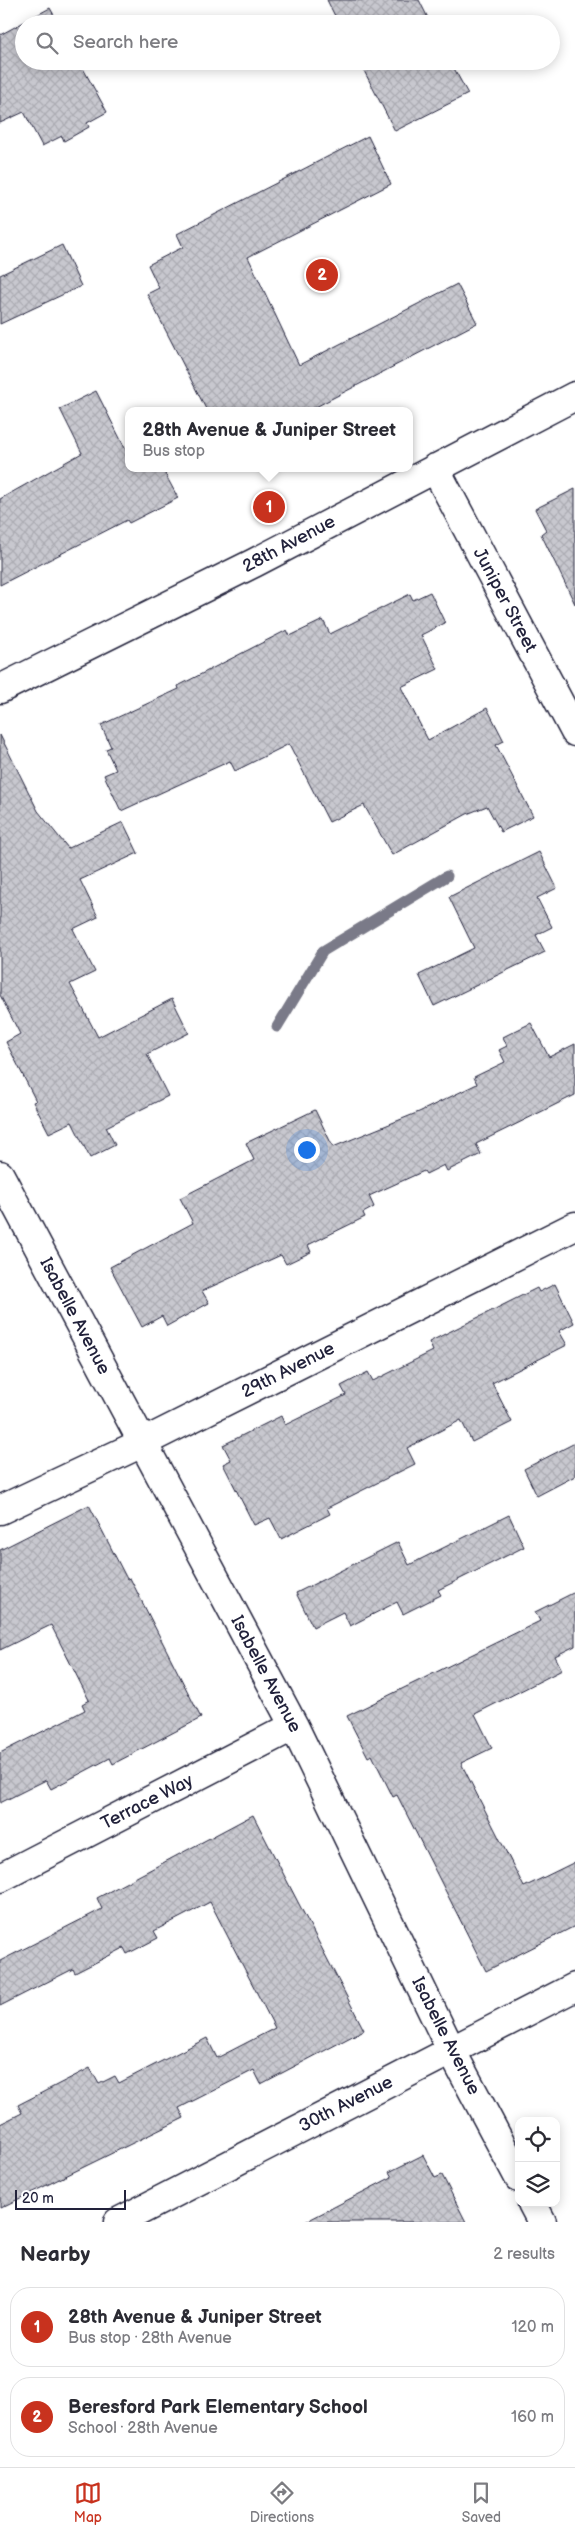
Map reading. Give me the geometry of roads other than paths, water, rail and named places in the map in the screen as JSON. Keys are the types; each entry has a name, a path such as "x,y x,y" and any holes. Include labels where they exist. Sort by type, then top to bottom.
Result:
{"street":[{"name":"28th Avenue","path":"0,689 254,563 575,396"},
{"name":"Juniper Street","path":"435,468 575,732"},
{"name":"Isabelle Avenue","path":"0,1175 294,1726 451,2050 515,2170"},
{"name":"29th Avenue","path":"0,1510 142,1443 575,1226"},
{"name":"Terrace Way","path":"0,1878 294,1726"},
{"name":"30th Avenue","path":"118,2222 575,1987"},
{"path":"534,2207 542,2222"}],"waterway":[{"path":"277,1027 323,951 447,876"}],"place":[{"name":"Beresford Park Elementary School","path":"322,275"},
{"name":"28th Avenue & Juniper Street","path":"269,507"}]}
